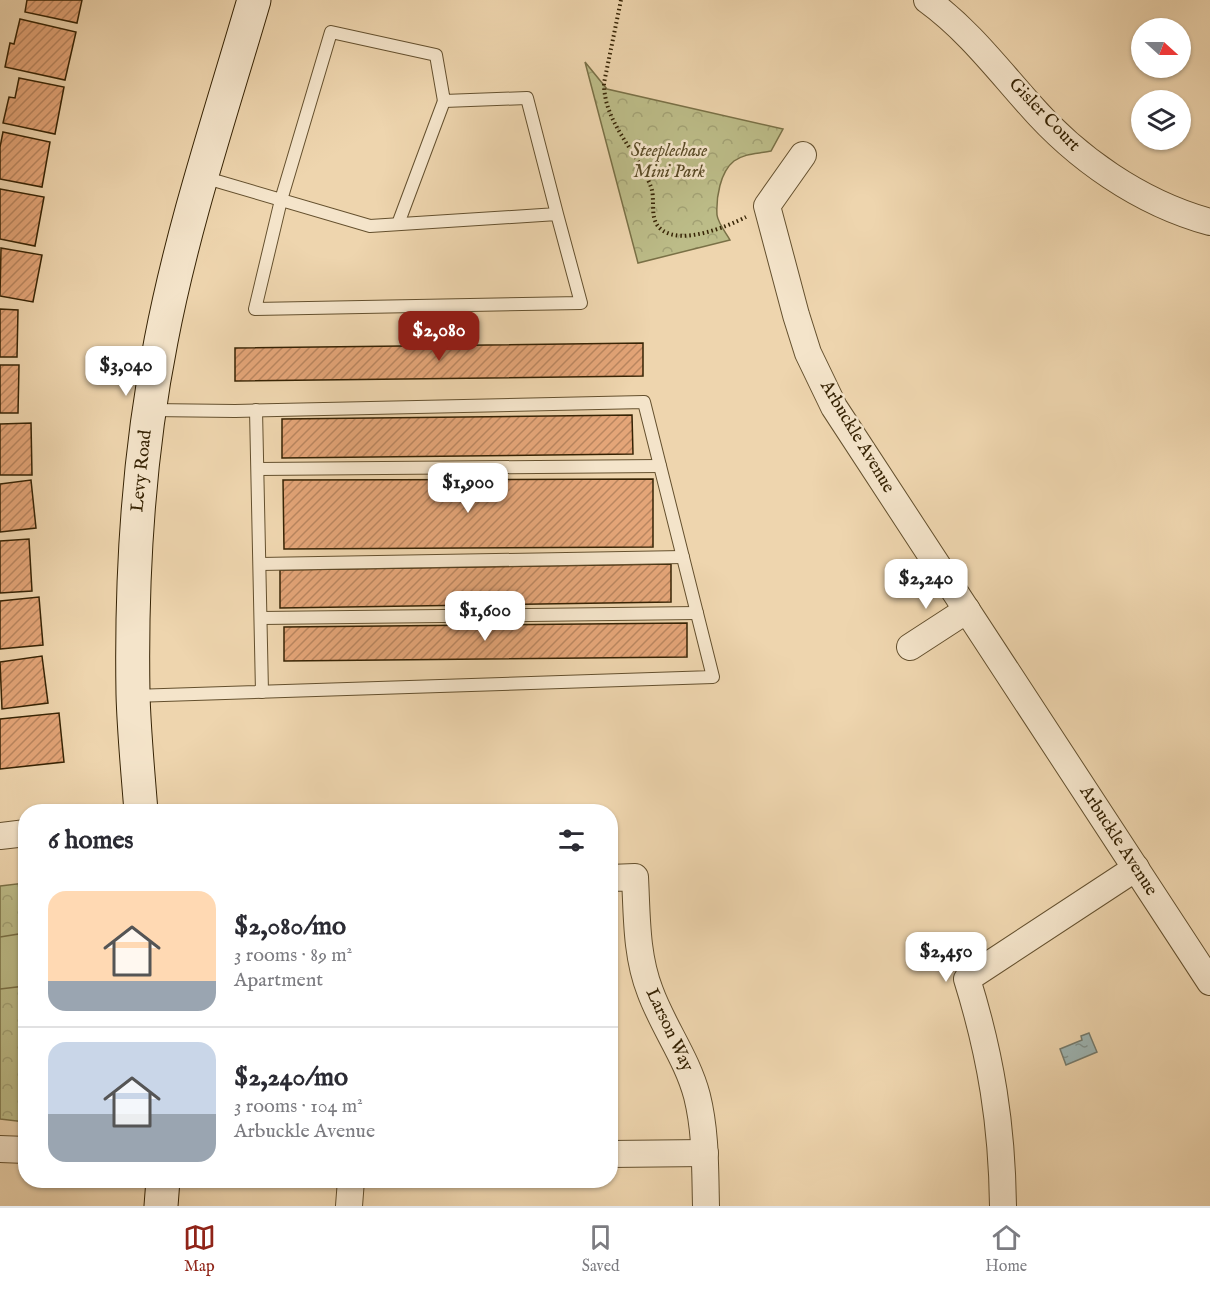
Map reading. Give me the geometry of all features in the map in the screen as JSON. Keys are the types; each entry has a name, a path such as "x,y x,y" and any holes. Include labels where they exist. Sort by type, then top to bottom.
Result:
{"street":[{"name":"Levy Road","path":"140,804 133,696 133,614 138,504 149,410 163,330 185,234 254,0"},
{"name":"Gisler Court","path":"927,0 961,28 990,57 1029,105 1058,135 1089,161 1151,199 1210,222"},
{"path":"767,206 803,155"},
{"name":"Arbuckle Avenue","path":"767,206 808,353 834,407 1210,982"},
{"path":"910,646 967,610"},
{"path":"0,836 18,834"},
{"path":"1003,1206 1003,1164 996,1093 981,1024 967,979 1136,868"},
{"name":"Larson Way","path":"618,878 635,878 638,943 643,967 659,1012 690,1073 702,1121 706,1206"},
{"path":"0,1149 18,1150"},
{"path":"618,1154 705,1153"},
{"path":"161,1206 162,1188"},
{"path":"349,1206 350,1188"}],"lane":[{"path":"398,224 444,101 436,55 331,32 281,200 255,309 581,303 527,98 444,101"},
{"path":"202,177 370,226 557,214"},
{"path":"133,696 713,677 644,402 149,410"},
{"path":"256,410 262,692"},
{"path":"258,469 660,466"},
{"path":"260,564 683,556"},
{"path":"261,618 697,613"}],"path":[{"path":"621,0 604,83 604,96 613,120 643,168 652,190 656,224 663,231 677,235 690,235 726,227 767,206"}],"green space":[{"name":"Steeplechase Mini Park","path":"585,62 607,89 783,129 771,151 738,158 729,166 722,178 718,193 717,215 720,225 730,240 638,263"},
{"path":"18,884 18,1121 0,1119 0,886"},
{"path":"18,934 18,987 0,989 0,937"}],"water":[{"path":"1089,1033 1097,1052 1066,1065 1060,1049 1082,1040 1081,1036"}],"building":[{"path":"27,0 82,0 77,23 25,12"},
{"path":"20,19 76,32 65,80 5,67 10,43 14,44"},
{"path":"19,78 64,87 55,134 3,123 9,97 15,98"},
{"path":"3,132 50,142 42,187 0,179 0,147"},
{"path":"0,189 44,197 35,246 0,239"},
{"path":"1,248 42,255 33,302 0,296"},
{"path":"0,309 18,310 17,357 0,357"},
{"path":"643,343 643,376 235,381 235,348"},
{"path":"0,365 19,365 18,413 0,413"},
{"path":"632,415 633,454 282,458 282,419"},
{"path":"31,423 32,475 0,475 0,424"},
{"path":"653,479 653,547 284,549 283,480"},
{"path":"31,480 36,528 0,532 0,484"},
{"path":"29,539 32,591 0,593 0,541"},
{"path":"671,564 671,602 280,608 280,570"},
{"path":"39,597 43,645 0,649 0,601"},
{"path":"687,623 687,657 284,661 284,627"},
{"path":"42,656 48,703 2,709 0,662"},
{"path":"59,713 64,762 0,769 0,719"}]}
